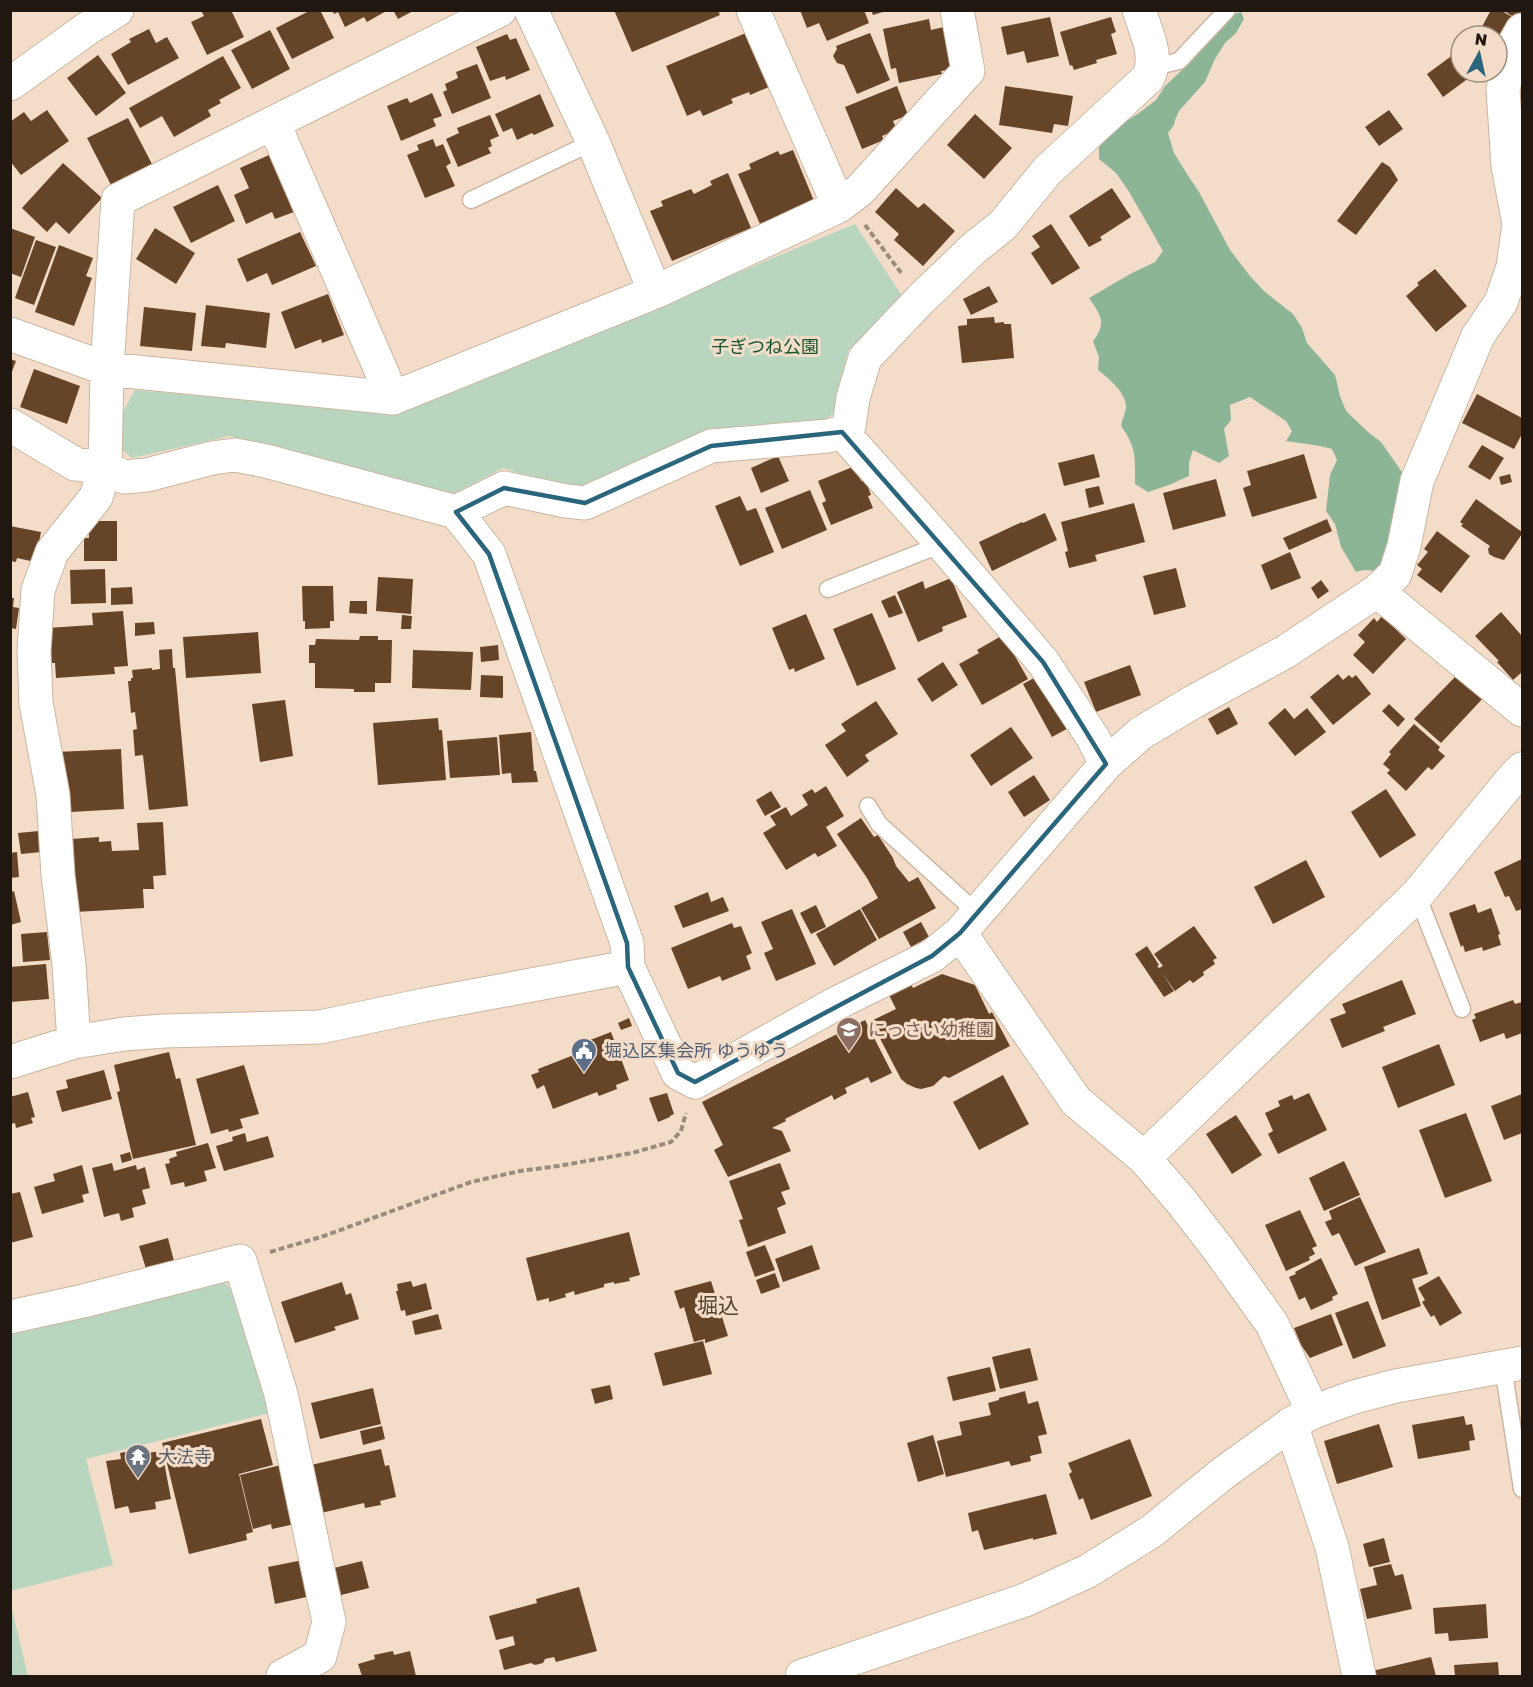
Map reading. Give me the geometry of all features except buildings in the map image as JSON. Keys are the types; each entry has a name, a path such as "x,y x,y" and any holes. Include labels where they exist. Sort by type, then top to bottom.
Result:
{"street":[{"path":"10,84 82,19 117,10"},
{"path":"74,1042 69,965 57,875 53,795 36,703 34,651 24,587 96,496 105,468 107,369 118,200 500,10"},
{"path":"531,10 593,142 655,292"},
{"path":"753,10 843,203"},
{"path":"10,334 107,369 393,399 655,292 843,203 860,190 968,71 957,10"},
{"path":"456,512 504,488 585,503 711,446 828,436 842,432 849,426 853,398 865,358 921,299 973,249 1003,225 1047,171 1148,78 1153,67 1153,55 1139,10"},
{"path":"10,425 75,464 105,468 124,477 147,475 235,454 456,512 489,554 627,943 628,967 678,1073 695,1082 835,1004 932,956 969,923 1106,764 1141,733 1192,702 1285,652 1377,591 1395,574 1404,546 1417,482 1478,336 1501,302 1513,267 1519,224 1508,166 1503,89 1514,44 1522,30"},
{"path":"274,124 393,399"},
{"path":"842,432 1043,662 1093,738 1106,764"},
{"path":"1377,591 1522,710"},
{"path":"1144,1158 1417,895 1522,769"},
{"path":"969,923 1076,1101 1144,1158 1187,1209 1272,1324 1302,1418 1359,1677"},
{"path":"10,1062 74,1042 124,1034 321,1027 424,1005 628,967"},
{"path":"10,1317 240,1261 281,1394 329,1622 320,1656 283,1677"},
{"path":"802,1677 1025,1600 1088,1571 1152,1531 1222,1474 1302,1418 1354,1397 1396,1386 1513,1365"}],"lane":[{"path":"1153,67 1179,61 1227,10"},
{"path":"471,200 593,142"},
{"path":"828,589 942,544"},
{"path":"868,806 879,824 969,923"},
{"path":"1417,895 1462,1009"},
{"path":"1513,1365 1522,1489"}],"path":[{"path":"843,203 921,299"},
{"path":"240,1261 324,1236 471,1182 520,1171 632,1153 671,1142 681,1131 695,1082"}],"highlighted area":[{"path":"842,432 1043,662 1106,764 960,933 932,956 695,1082 678,1073 628,967 627,943 489,554 456,512 504,488 585,503 711,446"}],"green space":[{"path":"1241,12 1244,19 1236,33 1225,43 1205,82 1179,111 1168,133 1174,153 1199,192 1230,250 1265,292 1293,314 1302,328 1307,343 1335,375 1346,411 1381,442 1402,472 1405,485 1379,574 1368,570 1356,572 1341,547 1335,524 1326,511 1330,475 1337,460 1332,449 1286,441 1292,431 1286,421 1250,397 1230,405 1231,420 1224,429 1229,456 1219,463 1193,450 1189,462 1189,476 1148,492 1135,484 1134,454 1130,441 1121,426 1126,408 1123,397 1116,386 1098,370 1099,357 1093,341 1100,329 1101,319 1089,298 1155,262 1163,251 1128,190 1116,173 1099,159 1099,147 1113,130 1156,100 1165,86 1182,70 1192,54 1232,15"},
{"name":"子ぎつね公園","path":"855,224 902,296 848,351 833,414 820,424 708,429 597,487 566,488 503,468 449,496 230,436 132,458 119,447 119,419 135,390 397,414"},
{"path":"221,1280 235,1292 269,1413 86,1459 113,1565 11,1591 11,1334"},
{"path":"11,1605 28,1676 11,1676"}],"place":[{"name":"にっさい幼稚園","path":"849,1053"},
{"name":"堀込区集会所 ゆうゆう","path":"584,1074"},
{"name":"大法寺","path":"138,1480"}],"district":[{"name":"堀込","path":"718,1306"}]}
